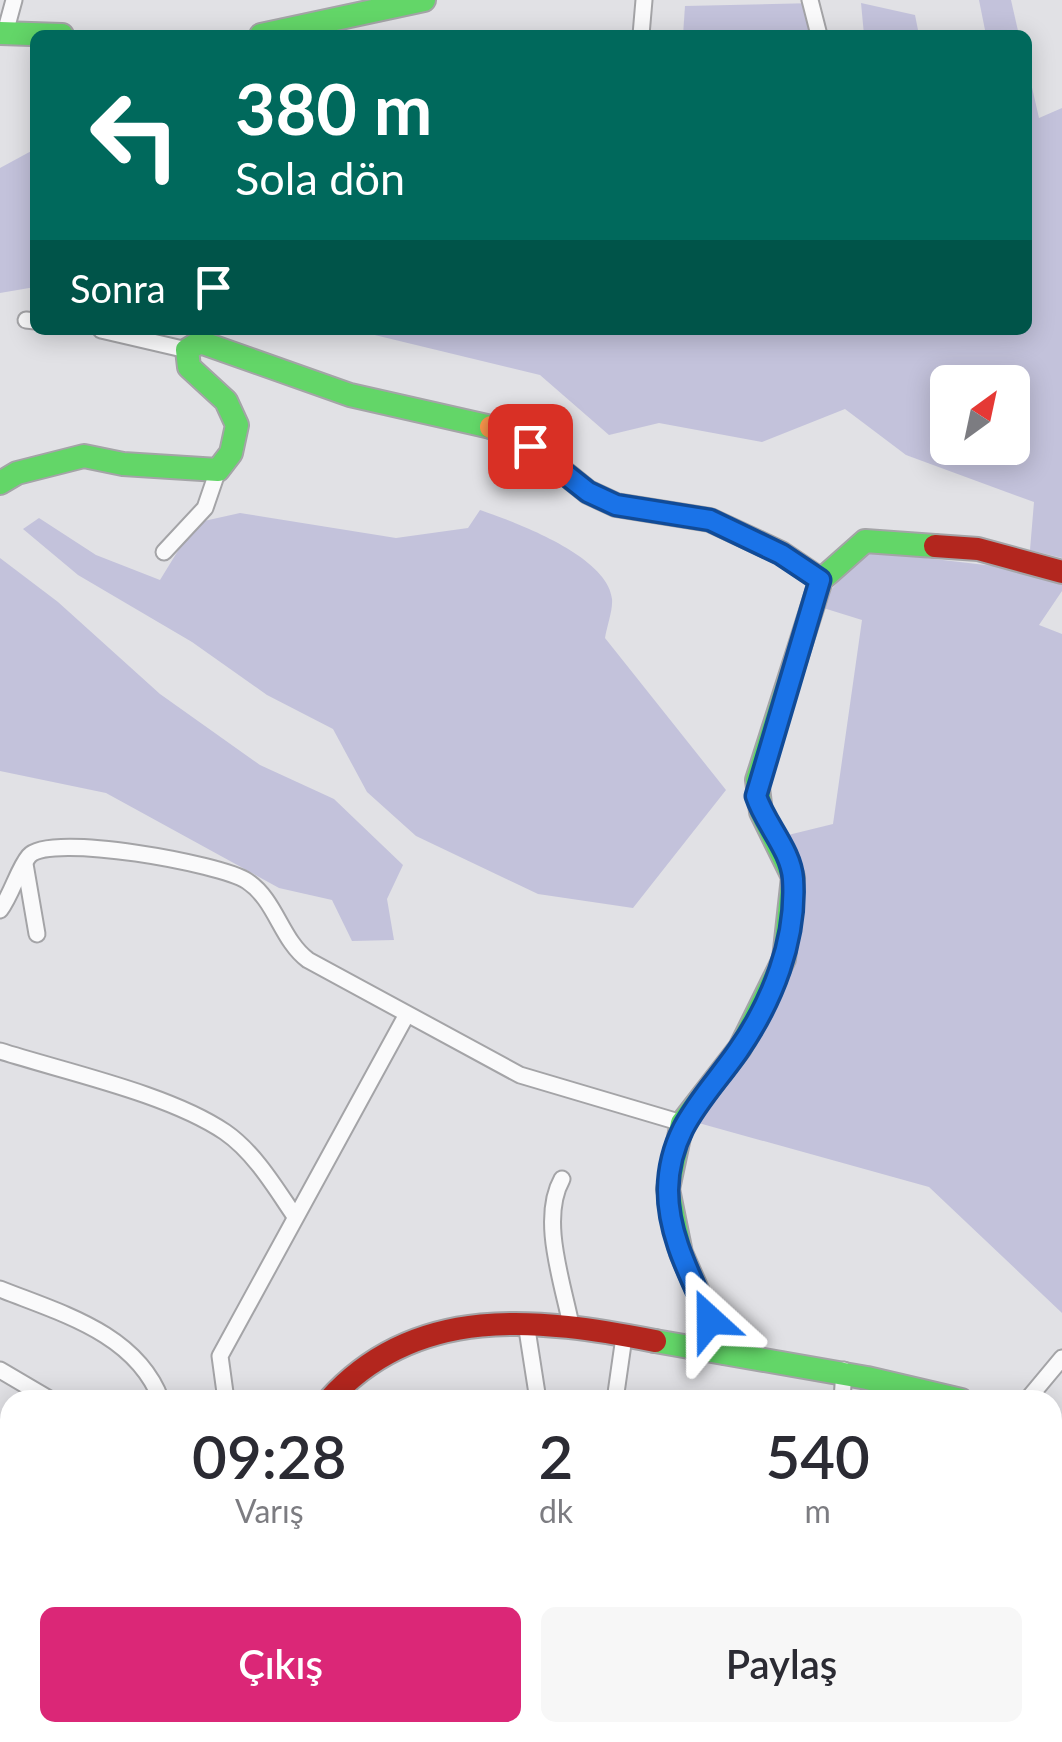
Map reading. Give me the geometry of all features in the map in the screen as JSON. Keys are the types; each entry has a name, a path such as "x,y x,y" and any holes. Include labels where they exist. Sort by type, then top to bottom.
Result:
{"street":[{"path":"14,0 2,33 30,34"},
{"path":"330,28 424,0"},
{"path":"641,30 644,0"},
{"path":"810,0 818,30"},
{"path":"124,335 188,350 200,342 350,395 492,427 530,446 588,492 616,505 710,520 781,554 820,580"},
{"path":"164,552 205,508 218,470 238,444 237,423 229,401 188,366 188,350"},
{"path":"0,483 18,473 84,456 123,464 218,470"},
{"path":"725,1353 680,1254 670,1219 668,1189 682,1123 740,1048 766,1003 784,958 793,877 756,796 820,580 865,541 978,549 1062,572"},
{"path":"0,910 29,856 41,848 103,847 204,865 248,881 278,918 292,948 406,1016 520,1075 682,1123"},
{"path":"25,864 37,934"},
{"path":"225,1390 220,1356 406,1016"},
{"path":"0,1051 158,1101 226,1132 265,1172 294,1215"},
{"path":"562,1179 554,1194 554,1229 572,1330"},
{"path":"0,1289 72,1316 128,1352 157,1390"},
{"path":"526,1323 536,1390"},
{"path":"337,1390 385,1356 429,1333 526,1323 844,1370 922,1390"},
{"path":"616,1390 624,1336"},
{"path":"1036,1390 1062,1358"},
{"path":"0,1370 34,1390"},
{"path":"843,1390 844,1370"}],"shaded area":[{"path":"979,0 1011,0 1018,30 985,30"},
{"path":"816,3 824,30 683,30 685,6"},
{"path":"861,3 915,15 918,30 864,30"},
{"path":"1032,87 1039,118 1062,108 1062,558 1030,550 1034,502 933,465 1030,465 1030,365 930,365 930,464 906,455 845,409 762,442 659,423 609,435 540,375 375,335 1032,335"},
{"path":"30,152 30,288 0,293 0,168"},
{"path":"480,510 558,543 595,569 607,583 612,599 605,638 726,790 633,908 538,894 416,836 367,792 333,729 267,695 192,642 78,575 23,529 39,518 96,555 160,580 195,523 240,513 396,538 468,528"},
{"path":"865,551 1062,574 1062,591 1039,625 1062,634 1062,1313 929,1187 695,1122 769,966 796,884 780,837 833,824 862,620 817,606"},
{"path":"0,558 58,602 160,694 260,765 334,799 403,865 387,899 394,940 352,941 332,900 279,888 106,793 0,771"}],"traffic: fast":[{"path":"284,30 424,0"},
{"path":"0,33 30,34"},
{"path":"0,483 17,473 84,456 123,464 218,470 231,453 237,425 226,401 189,367 187,350 200,342 350,395 491,427"},
{"path":"725,1353 681,1253 668,1189 682,1123 740,1048 784,959 793,877 761,812 757,780 821,580 865,541 935,546"},
{"path":"655,1341 918,1390"}],"traffic: slow":[{"path":"491,427 531,446 588,492 616,505 710,520 781,553 821,580"}],"traffic: jam":[{"path":"935,546 978,549 1062,572"},
{"path":"340,1390 363,1369 400,1347 440,1333 481,1326 567,1327 655,1341"}],"route":[{"path":"530,446 588,492 616,505 710,520 781,554 820,580 757,780 760,812 790,863 793,877 792,915 784,958 766,1003 740,1048 682,1123 672,1158 670,1219 680,1254 710,1320"}]}
